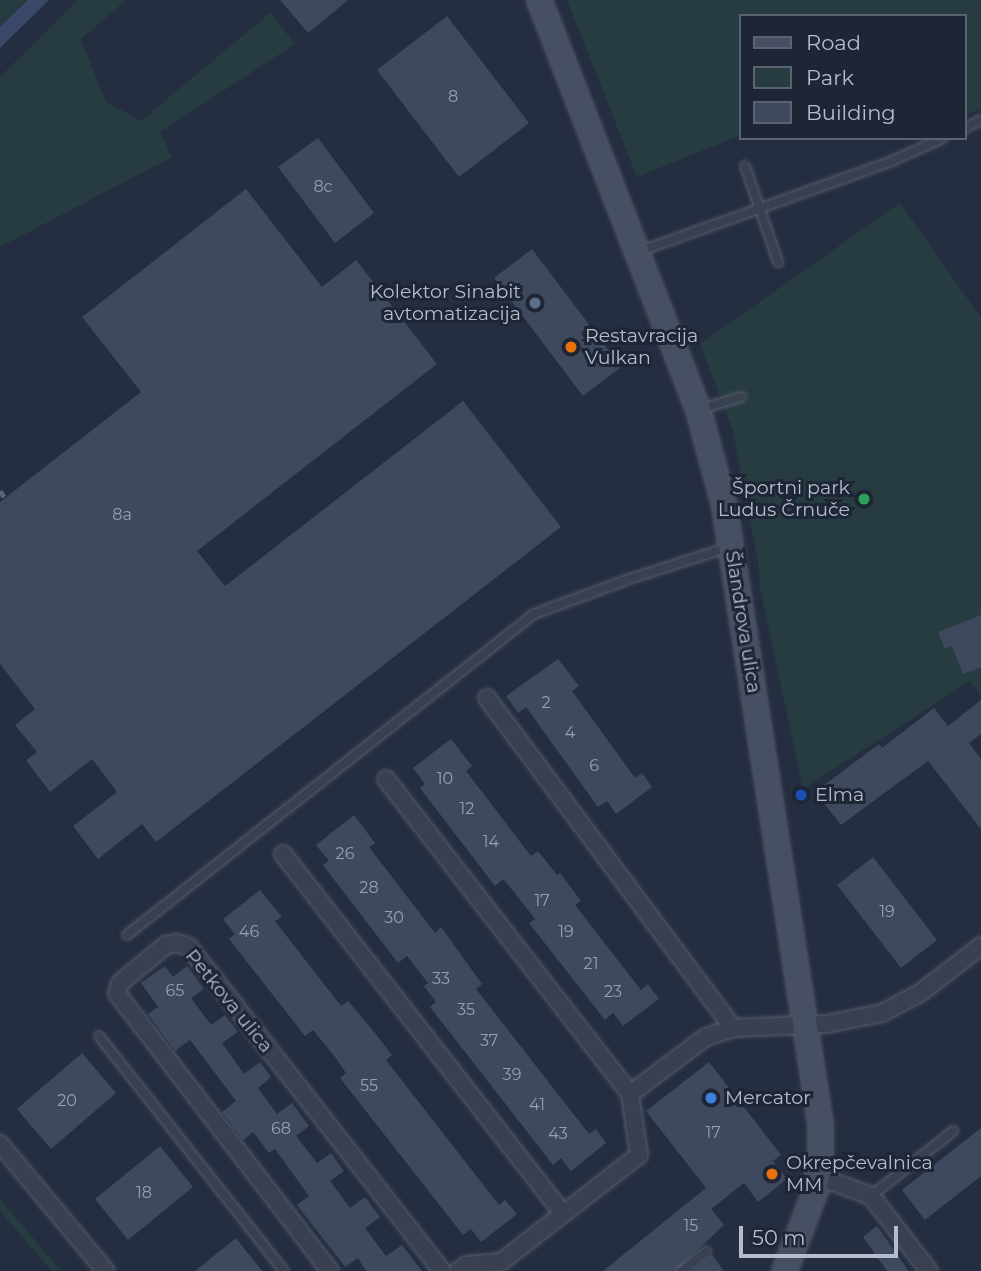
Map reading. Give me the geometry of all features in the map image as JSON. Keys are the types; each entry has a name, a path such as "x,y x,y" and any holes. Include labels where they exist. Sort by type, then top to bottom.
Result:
{"street":[{"name":"Šlandrova ulica","path":"539,0 698,410 718,480 732,546 821,1139 817,1180 804,1224 783,1271"},
{"path":"487,698 733,1028"},
{"path":"386,779 630,1094 639,1155 563,1214 503,1267 467,1265 458,1271"},
{"path":"284,854 563,1214"},
{"name":"Petkova ulica","path":"330,1271 117,993 120,983 166,945 177,943 189,947 442,1271"},
{"path":"630,1094 706,1037 733,1028 853,1020 895,1008 920,993 981,946"},
{"path":"0,1144 106,1271"},
{"path":"817,1180 833,1182 871,1196 929,1271"}],"lane":[{"path":"638,252 892,160 938,140"},
{"path":"745,166 778,262"},
{"path":"698,410 741,397"},
{"path":"127,935 534,614 698,555 732,546"},
{"path":"99,1036 284,1271"},
{"path":"871,1196 953,1131"},
{"path":"681,1271 706,1252"}],"green space":[{"path":"0,0 28,0 0,27"},
{"path":"78,0 126,0 81,39 106,102 141,121 270,13 295,44 160,132 172,157 0,247 0,77"},
{"path":"567,0 981,0 981,109 967,114 967,14 740,14 740,135 637,177"},
{"name":"Športni park Ludus Črnuče","path":"900,203 981,318 981,695 970,681 803,789 760,588 759,567 733,431 700,344"},
{"path":"0,1199 61,1271 52,1271 0,1211"}],"water":[{"path":"28,0 49,0 0,48 0,27"}],"building":[{"path":"280,0 348,0 308,33"},
{"path":"447,16 529,123 459,177 377,70"},
{"path":"318,138 374,213 335,243 278,167"},
{"path":"246,189 322,287 356,260 437,364 197,551 225,586 463,401 561,527 156,842 142,824 98,859 73,826 117,792 92,759 50,792 26,760 37,752 15,725 35,709 0,664 0,502 141,392 82,317"},
{"path":"532,249 621,367 583,396 494,278"},
{"path":"981,615 981,667 963,674 952,646 945,649 938,632"},
{"path":"558,659 579,686 572,691 635,778 642,773 652,787 616,814 607,801 598,807 526,707 518,713 506,696"},
{"path":"981,700 981,734 969,743 981,759 981,829 928,761 841,825 815,792 879,744 882,748 934,708 948,726"},
{"path":"451,739 472,766 466,771 531,856 538,851 557,875 560,873 581,901 575,905 641,990 648,984 659,999 623,1026 613,1013 605,1020 529,923 535,919 514,892 503,879 495,886 420,788 425,784 413,768"},
{"path":"354,815 375,843 369,847 435,933 441,927 482,984 476,989 589,1134 596,1129 606,1143 571,1171 561,1158 553,1165 430,1007 436,1002 424,986 428,983 407,956 398,963 323,865 329,861 316,845"},
{"path":"873,857 937,940 901,968 837,885"},
{"path":"260,890 282,917 275,921 341,1006 348,1001 371,1028 392,1055 386,1060 499,1205 505,1200 517,1214 481,1242 471,1229 463,1235 340,1078 346,1073 335,1057 313,1030 305,1036 229,939 235,934 223,919"},
{"path":"165,966 173,977 187,966 204,989 191,998 211,1025 225,1015 238,1032 222,1043 244,1074 260,1062 271,1077 258,1088 277,1114 292,1103 309,1126 296,1136 317,1163 331,1153 344,1171 330,1181 350,1208 365,1197 380,1217 365,1228 386,1256 402,1245 422,1271 366,1271 358,1258 345,1267 297,1205 309,1196 275,1149 269,1153 253,1132 243,1140 222,1112 236,1101 190,1040 175,1051 148,1014 158,1007 141,983"},
{"path":"82,1053 116,1093 51,1149 17,1109"},
{"path":"709,1062 781,1155 773,1161 787,1179 758,1202 744,1183 711,1209 724,1225 676,1271 603,1271 706,1188 646,1111"},
{"path":"981,1128 981,1176 925,1220 902,1190"},
{"path":"160,1146 193,1187 128,1240 95,1199"},
{"path":"877,1226 909,1271 887,1271 863,1237"},
{"path":"236,1238 262,1271 195,1271"},
{"path":"712,1255 724,1271 693,1271 710,1257"}],"railway":[{"path":"0,491 5,498"}],"place":[{"name":"Kolektor Sinabit avtomatizacija","path":"535,303"},
{"name":"Restavracija Vulkan","path":"571,347"},
{"name":"Športni park Ludus Črnuče","path":"864,499"},
{"name":"Elma","path":"801,795"},
{"name":"Mercator","path":"711,1098"},
{"name":"Okrepčevalnica MM","path":"772,1174"}]}
